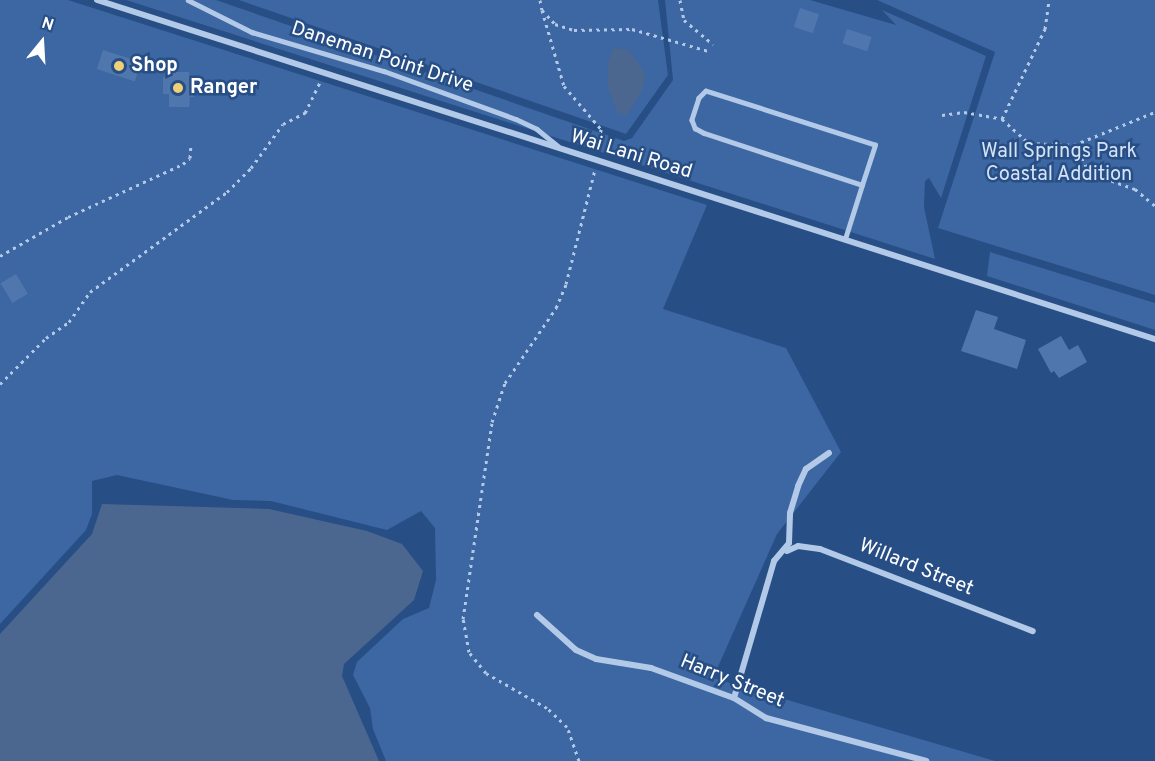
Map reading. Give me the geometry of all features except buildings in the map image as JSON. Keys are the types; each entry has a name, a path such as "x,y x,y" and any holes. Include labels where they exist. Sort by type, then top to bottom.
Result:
{"street":[{"name":"Wai Lani Road","path":"97,0 1155,339"},
{"path":"735,698 774,561 786,551 790,513 798,486 806,469 829,453"},
{"name":"Willard Street","path":"786,551 798,546 820,549 1033,631"},
{"name":"Harry Street","path":"537,615 576,650 596,659 651,668 735,698 766,718 926,761"}],"lane":[{"name":"Daneman Point Drive","path":"188,0 252,32 384,71 516,119 547,135 562,150"},
{"path":"845,239 875,145 706,92 699,98 692,120 695,128 704,133 862,185"}],"path":[{"path":"540,0 564,86 601,129 597,161 566,284 556,308 505,383 492,422 463,619 469,652 486,673 547,708 567,727 579,761"},
{"path":"680,0 684,20 713,44"},
{"path":"1002,119 1045,29 1049,0"},
{"path":"542,10 555,24 573,30 632,30 708,51"},
{"path":"0,384 46,338 69,322 90,292 227,192 251,168 283,124 305,113 314,102 323,73"},
{"path":"942,115 964,112 1002,119 1029,143 1074,145 1155,112"},
{"path":"0,256 68,217 183,164 190,158 191,144"},
{"path":"1074,145 1090,173 1135,189 1155,206"}],"green space":[{"path":"0,0 68,0 707,205 663,309 786,348 841,452 777,534 713,678 995,761 386,761 373,729 370,708 353,675 357,662 403,619 429,608 436,580 435,528 421,511 387,530 271,501 233,500 117,475 92,481 92,514 86,530 0,624"},
{"path":"126,0 216,0 624,141 632,138 673,80 665,0 810,0 896,25 882,10 986,56 941,198 929,178 925,181 924,207 935,259"},
{"path":"239,0 658,0 668,75 626,134"},
{"name":"Wall Springs Park Coastal Addition","path":"877,0 1155,0 1155,295 938,228 995,52"},
{"path":"990,252 1155,303 1155,330 987,276"}],"shaded area":[{"path":"613,48 629,50 645,74 643,89 627,115 618,113 608,88 608,63"},
{"path":"102,504 269,509 367,531 402,544 423,571 414,600 344,664 342,676 379,761 0,761 0,634 92,534"}],"place":[{"name":"Shop","path":"119,66"},
{"name":"Ranger","path":"178,88"}]}
